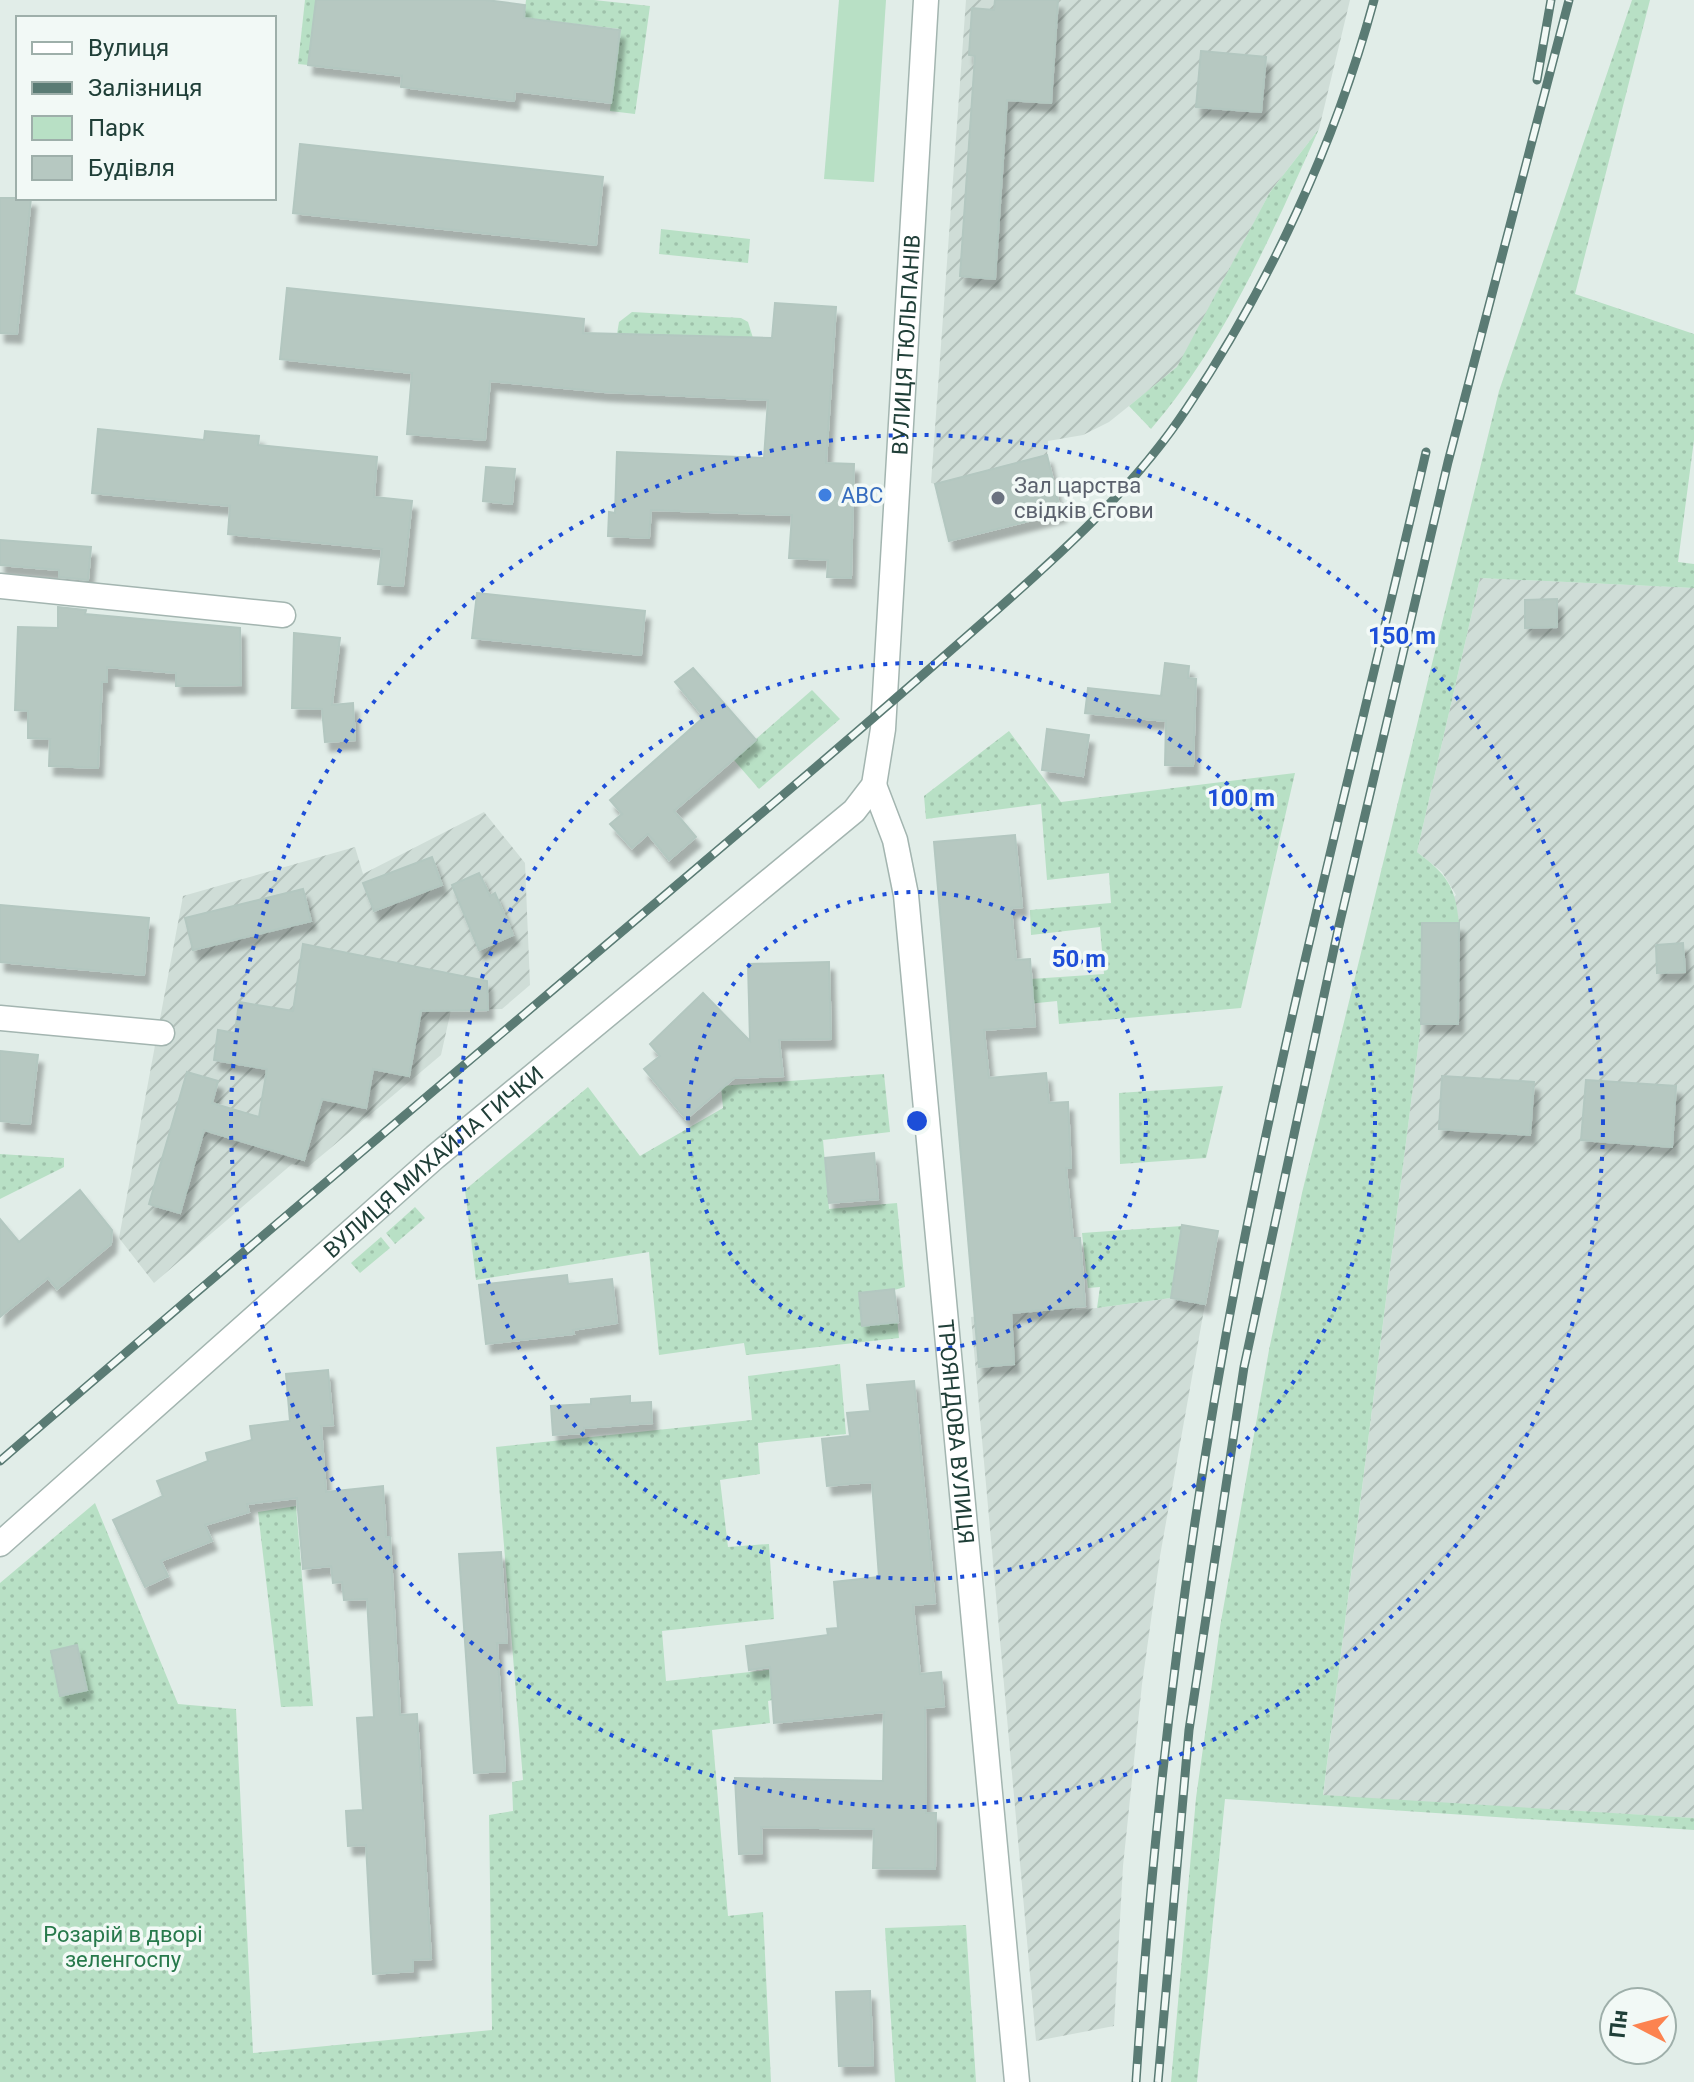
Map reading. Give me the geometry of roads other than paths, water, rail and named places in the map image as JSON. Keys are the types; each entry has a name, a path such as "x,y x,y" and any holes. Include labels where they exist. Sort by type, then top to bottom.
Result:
{"street":[{"name":"ВУЛИЦЯ ТЮЛЬПАНІВ","path":"874,785 883,729 926,0"},
{"path":"0,586 283,615"},
{"name":"ВУЛИЦЯ МИХАЙЛА ГИЧКИ","path":"0,1544 435,1157 854,811 874,785"},
{"name":"ТРОЯНДОВА ВУЛИЦЯ","path":"874,785 895,840 906,895 1017,2082"},
{"path":"0,1018 162,1033"}],"railway":[{"path":"0,1461 870,720 1037,574 1118,495 1187,408 1246,312 1272,262 1320,160 1374,0"},
{"path":"1537,80 1551,0"},
{"path":"1158,2082 1189,1730 1244,1367 1338,930 1448,462 1569,0"},
{"path":"1136,2082 1152,1874 1175,1667 1222,1358 1284,1055 1426,452"}],"place":[{"name":"ABC","path":"825,495"},
{"name":"Зал царства свідків Єгови","path":"998,498"}],"park label":[{"name":"Розарій в дворі зеленгоспу","path":"123,1946"}]}
